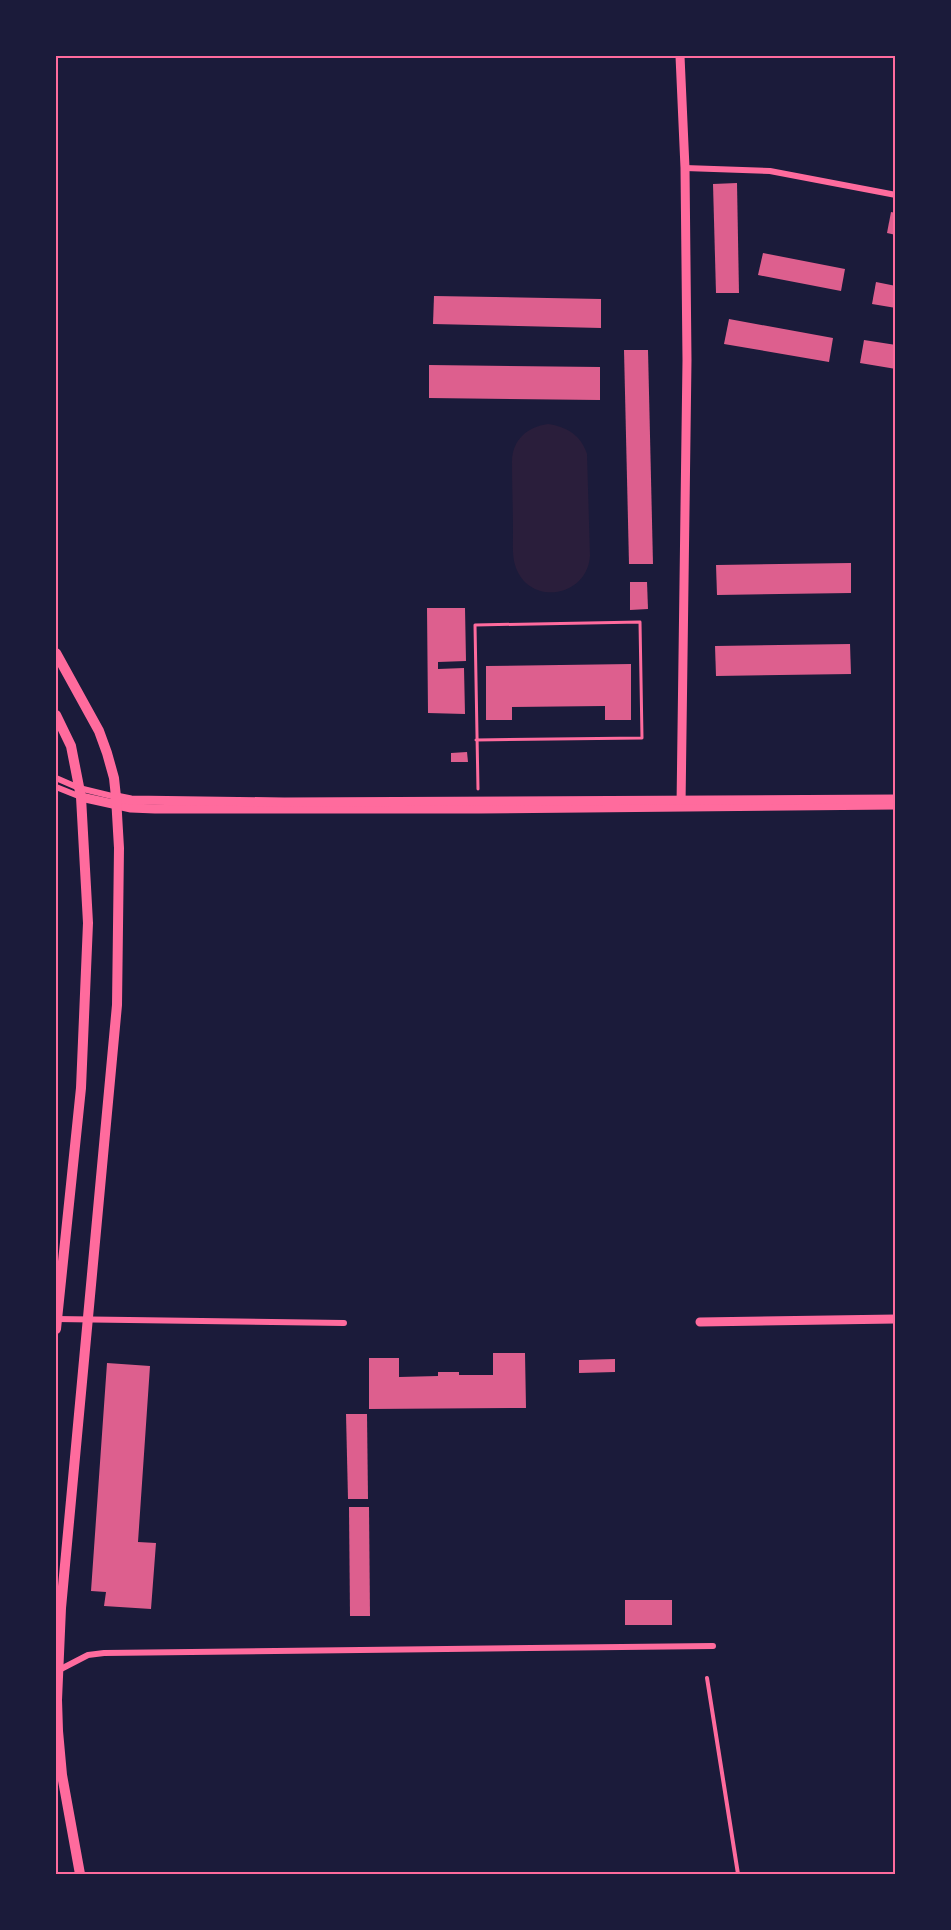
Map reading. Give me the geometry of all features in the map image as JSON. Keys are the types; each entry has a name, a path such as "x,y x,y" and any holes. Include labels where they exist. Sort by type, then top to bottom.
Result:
{"main road":[{"path":"56,655 99,731 107,753 117,801 119,848 117,1005 57,1671 61,1764 80,1875"},
{"path":"56,716 71,746 75,764 80,792 84,855"},
{"path":"56,1324 81,1088 86,997 88,923 80,792"}],"street":[{"path":"680,56 685,168 687,360 681,803"},
{"path":"685,168 770,171 896,195"},
{"path":"56,778 80,792"},
{"path":"56,787 155,808 896,799"},
{"path":"117,801 478,801 896,805"},
{"path":"700,1322 896,1319"},
{"path":"56,1324 88,1320 344,1323"},
{"path":"57,1671 88,1655 104,1653 713,1646"}],"lane":[{"path":"706,1678 738,1875"}],"path":[{"path":"476,740 642,738 640,622 475,625 476,740 478,801"}],"shaded area":[{"path":"548,424 572,433 581,442 587,454 590,556 586,570 579,581 556,592 544,592 532,587 522,578 515,565 513,553 513,454 522,436 534,428"}],"building":[{"path":"737,183 739,293 716,293 713,184"},
{"path":"891,212 896,213 896,235 887,233"},
{"path":"763,253 845,269 841,291 758,275"},
{"path":"876,282 896,286 896,308 872,304"},
{"path":"434,296 601,299 601,328 433,324"},
{"path":"729,319 833,338 829,362 724,344"},
{"path":"864,340 896,345 896,369 860,363"},
{"path":"624,350 648,350 653,564 629,564"},
{"path":"429,365 600,367 600,400 429,398"},
{"path":"851,563 851,593 717,595 716,565"},
{"path":"630,582 647,582 648,609 630,610"},
{"path":"427,608 465,608 466,661 438,662 438,669 464,668 465,714 428,713"},
{"path":"850,644 851,674 716,676 715,646"},
{"path":"631,664 631,720 605,720 605,706 512,707 512,720 486,720 486,666"},
{"path":"467,752 468,762 451,762 451,753"},
{"path":"493,1353 525,1353 526,1408 369,1409 369,1358 399,1358 399,1377 438,1376 438,1372 459,1372 459,1375 493,1375"},
{"path":"615,1359 615,1372 579,1373 579,1360"},
{"path":"107,1363 150,1366 138,1542 156,1543 151,1609 104,1606 106,1592 91,1591"},
{"path":"346,1414 367,1414 368,1499 348,1499"},
{"path":"349,1507 369,1507 370,1616 350,1616"},
{"path":"625,1600 672,1600 672,1625 625,1625"}]}
